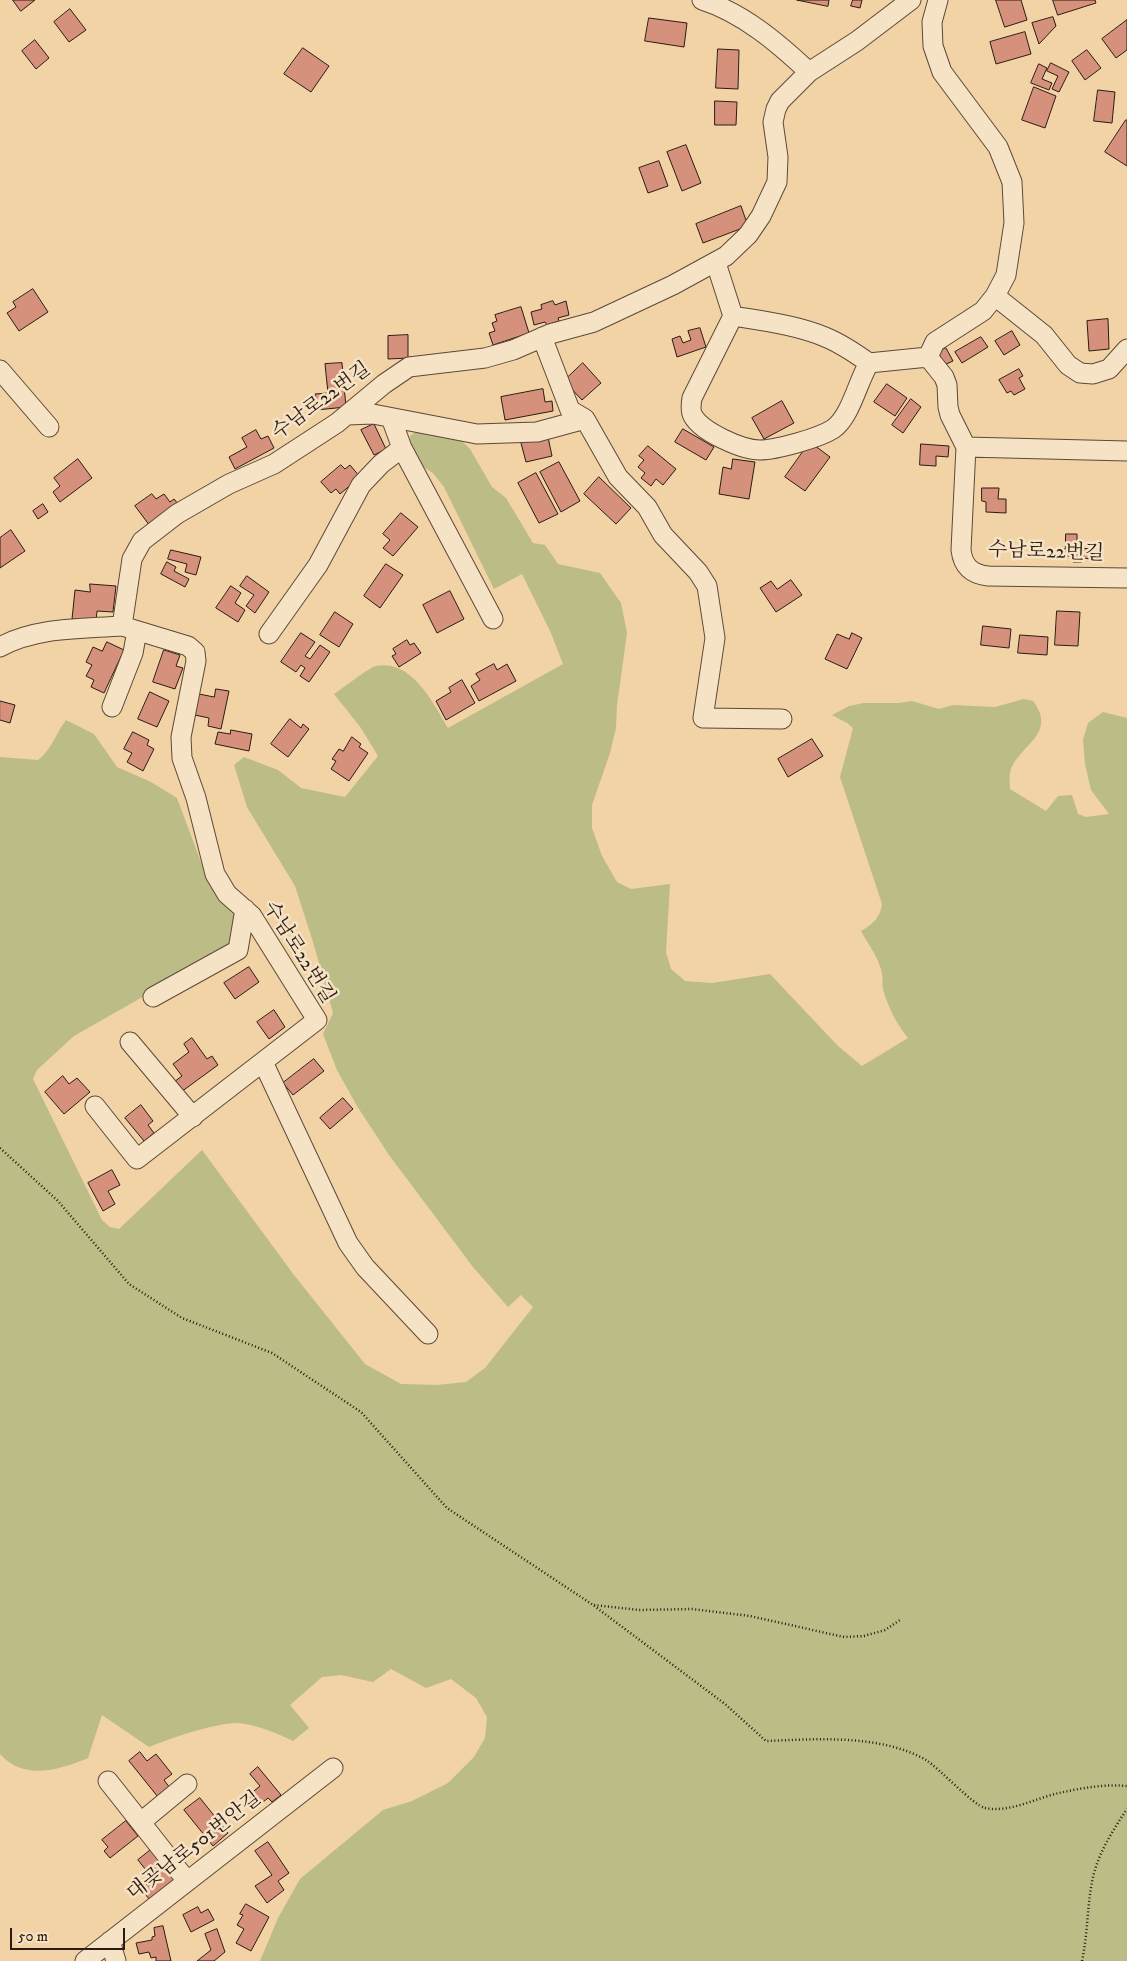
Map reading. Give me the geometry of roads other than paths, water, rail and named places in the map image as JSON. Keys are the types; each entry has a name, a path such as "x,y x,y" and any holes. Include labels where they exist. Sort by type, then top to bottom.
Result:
{"lane":[{"path":"702,0 730,11 760,31 791,54 809,72"},
{"name":"수남로22번길","path":"130,629 132,560 142,541 177,514 229,484 274,464 337,423 384,384 409,367 485,358 513,350 542,337 594,322 716,263 726,256 748,234 761,216 777,182 779,170 774,115 780,102 809,72 857,41 911,0"},
{"path":"733,316 783,324 825,337 852,351 869,363 928,357 935,342 983,311 995,296 1006,275 1013,231 1012,182 998,147 942,72 933,46 932,22 938,0"},
{"path":"716,263 733,316 692,398 690,407 692,416 699,424 718,437 748,449 759,450 774,449 823,435 842,422 848,412 860,378 869,363"},
{"path":"995,296 1044,336 1068,365 1080,373 1094,374 1109,369 1127,348"},
{"path":"542,337 570,410 585,419 618,478 647,507 663,535 698,572 707,586 715,638 703,718 782,719"},
{"name":"수남로22번길","path":"928,357 948,385 950,415 966,447 961,550 966,566 973,572 988,576 1127,578"},
{"path":"0,370 50,427"},
{"path":"347,415 373,414 477,434 537,432 585,419"},
{"path":"391,418 402,448 493,619"},
{"path":"966,447 1127,451"},
{"path":"269,634 318,565 355,493 370,474 402,448"},
{"path":"112,707 133,653 130,629"},
{"name":"수남로22번길","path":"0,646 21,638 62,630 130,629 188,646 195,652 196,661 180,737 182,758 196,798 215,874 227,894 252,916 317,1020 138,1159 96,1106"},
{"path":"153,996 238,950 245,909"},
{"path":"130,1042 193,1116"},
{"path":"263,1062 348,1243 365,1267 428,1334"},
{"name":"대곶남로501번안길","path":"85,1961 333,1768"},
{"path":"108,1781 188,1881"},
{"path":"141,1822 188,1784"},
{"path":"110,1941 116,1961"}]}
